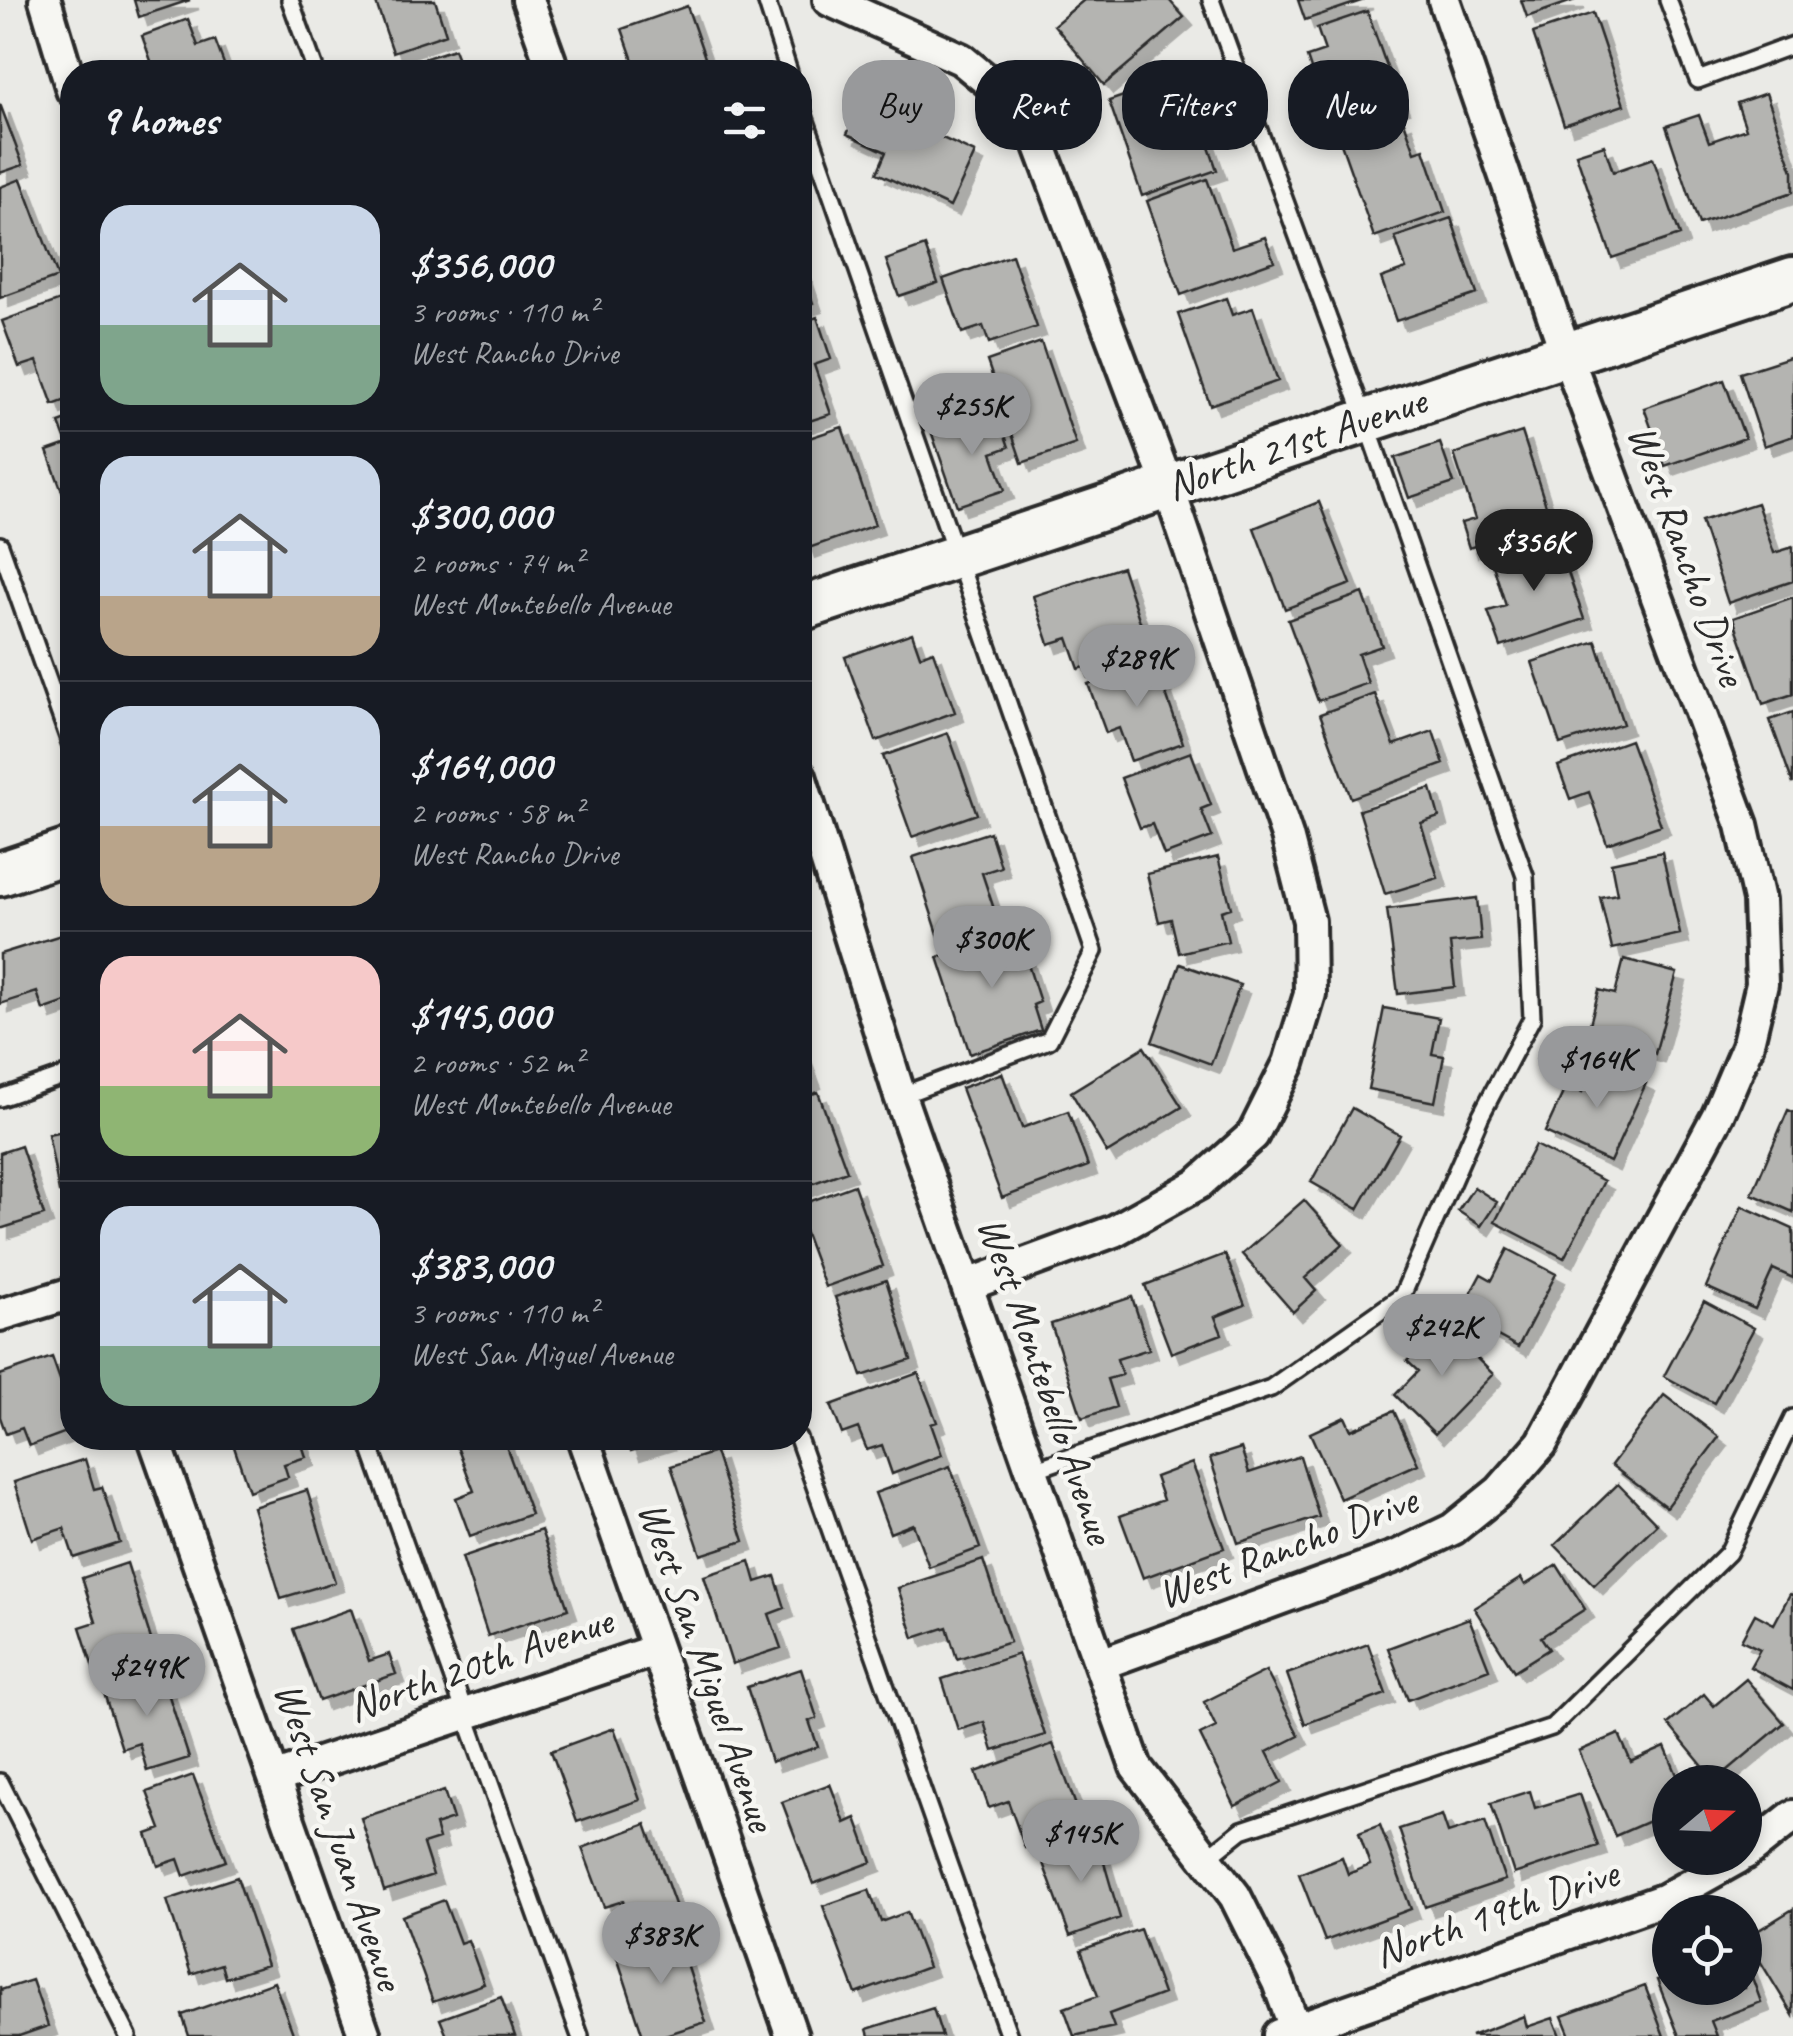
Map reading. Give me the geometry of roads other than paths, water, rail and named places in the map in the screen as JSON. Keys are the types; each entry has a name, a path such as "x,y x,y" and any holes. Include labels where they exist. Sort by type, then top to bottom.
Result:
{"street":[{"path":"46,0 63,60"},
{"path":"528,0 550,60"},
{"path":"829,0 961,59 1028,114 1168,486 1291,853 1309,921 1310,994 1289,1063 1252,1135 1198,1184 1114,1230 968,1285"},
{"name":"West Rancho Drive","path":"1101,1664 1399,1555 1453,1529 1500,1491 1542,1443 1718,1115 1747,1047 1762,984 1760,900 1742,824 1566,353 1444,0"},
{"name":"North 21st Avenue","path":"812,605 1793,280"},
{"name":"West Montebello Avenue","path":"812,814 900,1096 1136,1767 1208,1858 1260,1942 1290,2034"},
{"path":"0,874 60,854"},
{"path":"0,1315 60,1298"},
{"name":"West San Juan Avenue","path":"158,1450 365,2036"},
{"name":"West San Miguel Avenue","path":"586,1450 792,2036"},
{"name":"North 20th Avenue","path":"274,1778 656,1650"},
{"path":"1762,1841 1793,1816"},
{"name":"North 19th Drive","path":"1290,2034 1663,1900 1708,1875"}],"lane":[{"path":"290,0 312,60"},
{"path":"766,0 785,60"},
{"path":"1033,1470 1271,1388 1402,1296 1481,1115 1532,1018 1525,876 1365,419 1212,0"},
{"path":"1668,0 1698,80 1793,45"},
{"path":"812,139 1094,951 1049,1040 900,1096"},
{"path":"0,545 60,714"},
{"path":"0,1098 60,1077"},
{"path":"1208,1858 1242,1830 1552,1727 1728,1553 1793,1418"},
{"path":"371,1450 580,2036"},
{"path":"802,1450 1008,2036"},
{"path":"0,1782 128,2036"}]}
